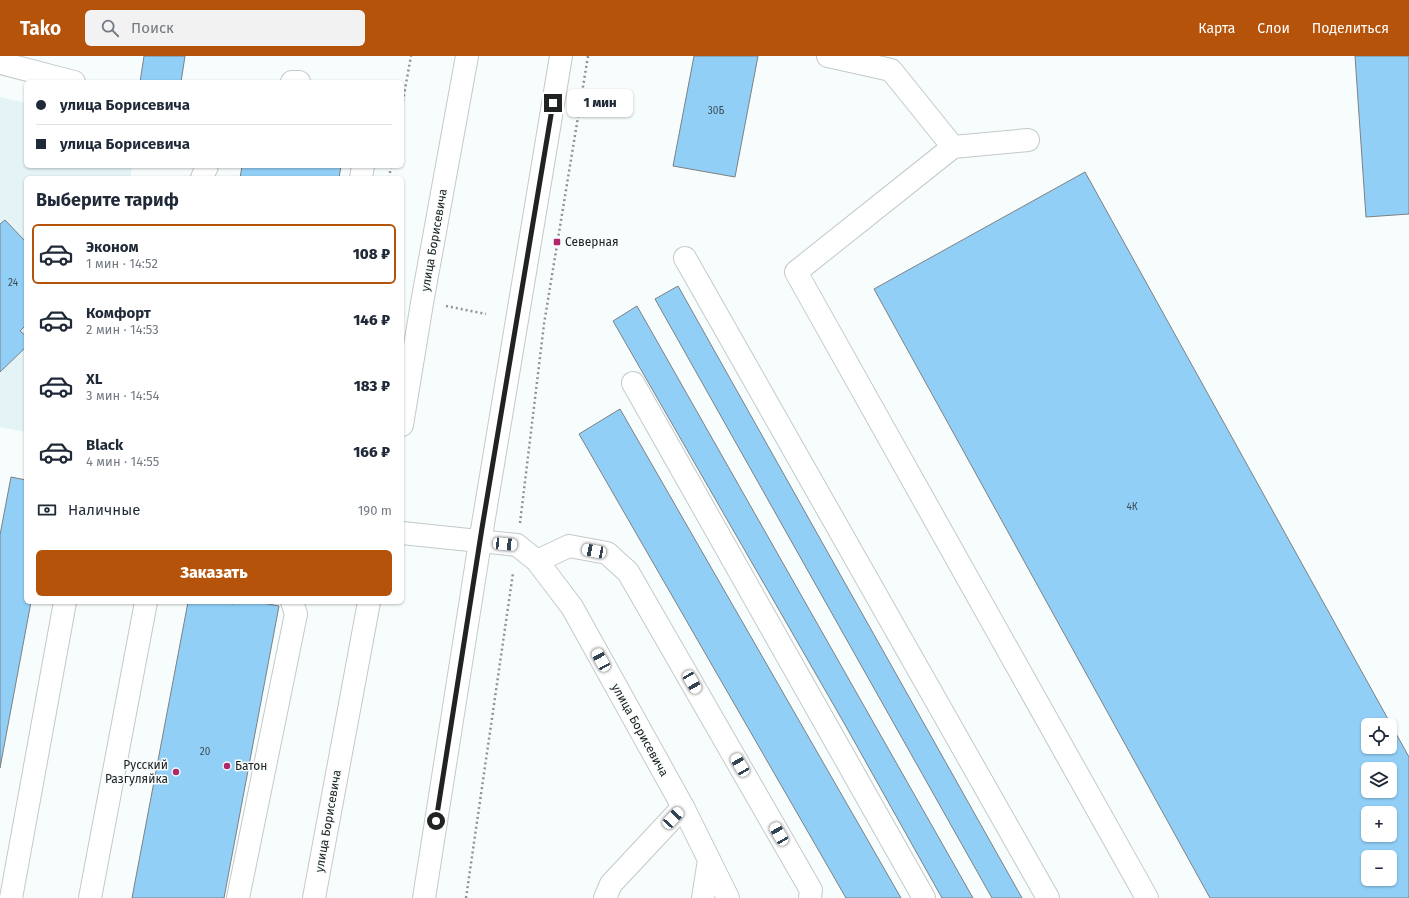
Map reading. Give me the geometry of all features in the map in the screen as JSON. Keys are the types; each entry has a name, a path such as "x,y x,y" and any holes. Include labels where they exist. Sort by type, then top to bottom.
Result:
{"street":[{"name":"улица Борисевича","path":"404,412 422,303 467,56"},
{"path":"424,898 480,542 560,56"},
{"path":"828,56 891,70 953,147"},
{"path":"0,60 1,63 66,80"},
{"path":"1028,140 953,147 796,272 1146,898"},
{"path":"685,258 1048,898"},
{"path":"633,384 924,898"},
{"path":"404,533 517,546"},
{"name":"улица Борисевича","path":"517,546 537,561 572,607 683,807 728,898"},
{"path":"537,561 569,546 607,553 628,572 811,890 810,898"},
{"path":"11,898 65,604"},
{"path":"90,898 146,604"},
{"path":"238,898 296,614 293,604"},
{"name":"улица Борисевича","path":"314,898 369,604"},
{"path":"605,898 611,884 683,807"},
{"path":"703,898 709,860"}],"path":[{"path":"404,95 411,56"},
{"path":"466,898 517,546 544,324 588,56"},
{"path":"445,306 486,314"}],"shaded area":[{"path":"0,97 24,103 24,168 132,168 130,176 24,176 24,432 0,427"}],"building":[{"path":"144,56 185,56 181,80 140,80"},
{"path":"694,56 758,56 735,177 673,166"},
{"path":"1355,56 1409,56 1409,214 1366,217"},
{"path":"242,168 341,168 339,176 240,176"},
{"path":"1085,172 1387,718 1361,718 1361,754 1397,754 1397,735 1409,757 1409,898 1210,898 874,289"},
{"path":"5,220 24,240 24,327 20,331 24,334 24,349 0,372 0,224"},
{"path":"678,286 1022,898 992,898 655,299"},
{"path":"637,306 973,898 942,898 844,723 613,321"},
{"path":"620,409 901,898 846,898 579,434"},
{"path":"11,477 24,480 24,604 31,604 0,768 0,535"},
{"path":"188,604 268,604 279,606 224,898 132,898"}],"place":[{"name":"Северная","path":"557,242"},
{"name":"Батон","path":"227,766"},
{"name":"Русский Разгуляйка","path":"176,772"}],"route":[{"path":"436,821 482,528 553,103"}]}
